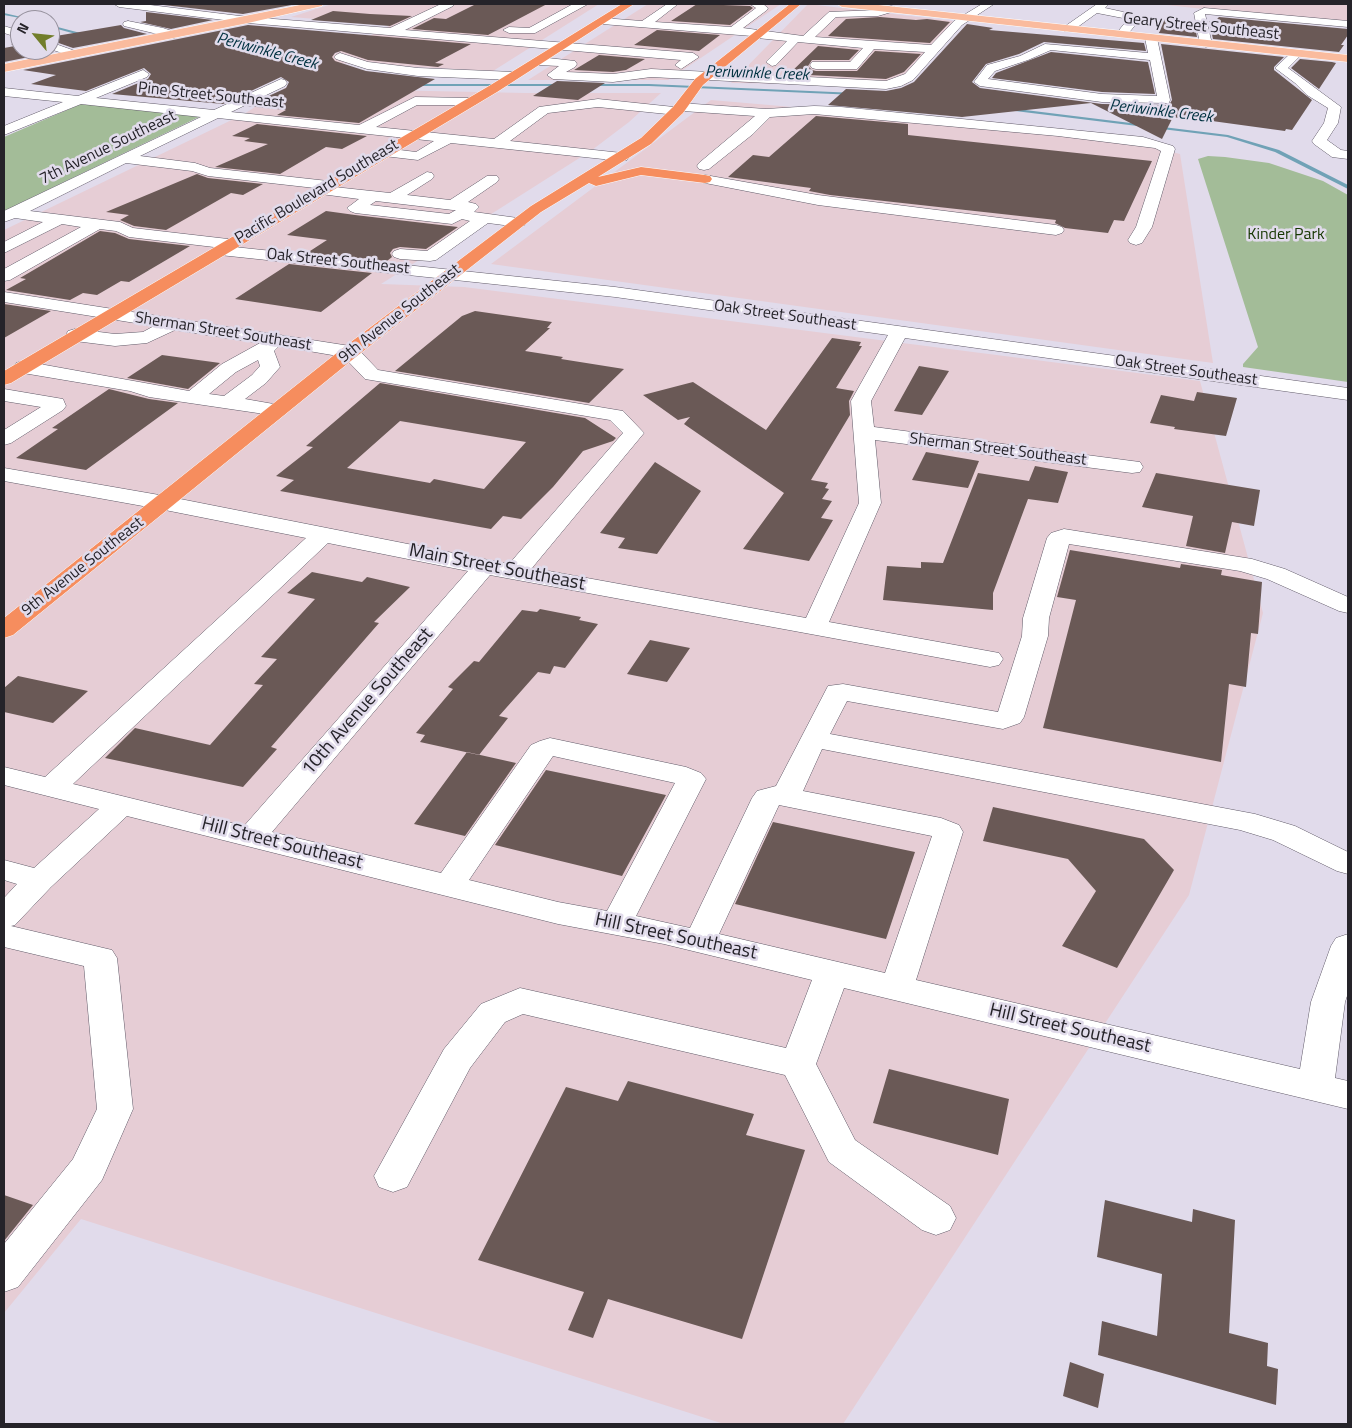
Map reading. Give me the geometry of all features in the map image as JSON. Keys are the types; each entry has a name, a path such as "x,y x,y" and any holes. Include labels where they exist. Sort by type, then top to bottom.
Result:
{"highway":[{"name":"9th Avenue Southeast","path":"4,630 165,503 350,352 519,222 622,157 651,145 703,79 796,4"},
{"name":"Pacific Boulevard Southeast","path":"11,372 493,89 627,5"},
{"path":"681,160 687,172 705,173"},
{"path":"570,189 641,172 705,173"}],"main road":[{"path":"4,68 248,20 318,4"},
{"name":"Geary Street Southeast","path":"842,4 1348,59"}],"street":[{"path":"119,4 248,20 593,47 693,57 681,65"},
{"path":"449,4 340,57 367,64 418,72 613,78 651,74 703,79 886,85 905,80 965,18 989,4"},
{"path":"475,38 493,29 531,31 571,8 583,4"},
{"path":"705,42 727,31 763,8 755,4"},
{"path":"940,15 959,4"},
{"path":"609,5 627,5"},
{"path":"645,24 672,5"},
{"path":"1122,34 1134,21 1133,17 1099,7 1062,28 1049,46 1024,58 991,68 980,82 1060,87 1102,98 1167,104 1151,38"},
{"path":"888,35 874,45 853,66 767,62 833,14 878,13 890,9"},
{"path":"1206,44 1199,13 1204,11 1348,24"},
{"path":"898,24 913,12"},
{"path":"602,21 934,49"},
{"path":"128,24 174,35"},
{"path":"574,38 624,43 649,28 645,24"},
{"path":"800,64 832,41"},
{"path":"1049,46 1155,57"},
{"path":"1049,46 1066,60"},
{"path":"580,56 593,47"},
{"path":"60,49 74,54"},
{"path":"1296,54 1281,68 1299,80 1311,92 1344,107 1319,141 1337,154 1348,155"},
{"path":"544,57 580,56 681,65 703,79"},
{"path":"544,57 571,64 553,75"},
{"path":"725,60 744,61"},
{"path":"4,132 143,74"},
{"name":"7th Avenue Southeast","path":"8,215 281,83"},
{"name":"Pine Street Southeast","path":"4,92 622,157"},
{"path":"362,129 415,101 470,102"},
{"path":"497,144 544,110 598,103 766,113 814,110 1143,141 1168,149 1144,227 1136,240"},
{"path":"705,173 766,113"},
{"path":"512,133 576,138"},
{"path":"384,152 418,156 448,139"},
{"path":"536,165 558,150"},
{"path":"125,159 195,166 208,172 393,198 456,210 485,218 519,222"},
{"path":"705,173 818,200 1056,230"},
{"path":"393,198 427,176"},
{"path":"373,196 355,208 452,219 456,210 492,179"},
{"name":"Oak Street Southeast","path":"8,215 60,219 120,227 129,232 313,259 615,292 1348,394"},
{"path":"292,242 430,256 485,218"},
{"path":"4,248 60,219"},
{"path":"4,276 98,224"},
{"path":"313,259 330,246"},
{"name":"Sherman Street Southeast","path":"4,298 217,331 269,345 350,352"},
{"path":"153,336 172,324"},
{"path":"75,335 115,340 153,336 196,342 217,331"},
{"path":"815,626 870,504 861,401 899,332"},
{"path":"60,374 115,340"},
{"path":"192,398 229,368 269,345 270,367 259,379 227,403"},
{"path":"350,352 372,375 616,415 634,433 516,573"},
{"path":"11,372 60,374 192,398 278,410"},
{"path":"4,395 56,403 56,406 4,439"},
{"name":"Sherman Street Southeast","path":"864,432 1132,467"},
{"name":"Main Street Southeast","path":"4,474 165,503 484,567 990,659"},
{"path":"51,788 323,534"},
{"path":"785,797 838,692 1003,721 1010,717 1035,636 1036,618 1059,538 1064,536 1251,566 1276,574 1348,606"},
{"name":"10th Avenue Southeast","path":"252,836 484,567"},
{"path":"813,740 1244,821 1284,833 1348,864"},
{"path":"449,886 542,751 550,747 686,776 690,779 616,924"},
{"name":"Hill Street Southeast","path":"4,776 558,913 700,941 1348,1095"},
{"path":"700,941 767,798 775,795 940,828 948,832 897,988"},
{"path":"4,917 40,880 121,804"},
{"path":"4,870 40,880"},
{"path":"4,936 100,958 116,1109 88,1169 4,1274"},
{"path":"1315,1087 1328,1002 1348,946"},
{"path":"832,973 798,1064 842,1150 936,1218"},
{"path":"393,1176 457,1059 493,1013 520,1002 798,1064"}],"shaded area":[{"path":"332,4 599,4 493,71 319,62 391,25 291,17"},
{"path":"648,4 781,4 668,80 528,80"},
{"path":"808,4 953,21 906,85 731,83"},
{"path":"1348,4 1348,25 1167,5"},
{"path":"285,88 525,93 661,93 629,122 592,150 381,284 464,287 1200,381 1263,613 1189,895 843,1424 724,1424 81,1219 4,1313 4,230 244,114"},
{"path":"711,100 1094,133 1180,154 1213,363 491,264"}],"green space":[{"path":"81,104 201,116 4,211 4,137"},
{"name":"Kinder Park","path":"1208,156 1269,163 1323,181 1348,195 1348,382 1243,367 1243,364 1258,347 1198,159"}],"building":[{"path":"155,4 297,4 243,14"},
{"path":"476,4 547,4 488,35 412,29 434,18 446,19"},
{"path":"697,4 750,6 753,8 730,25 671,21"},
{"path":"333,11 412,16 390,26 311,20"},
{"path":"146,12 213,20 171,29 140,22 146,21"},
{"path":"880,17 950,22 930,43 828,36 846,19"},
{"path":"1219,17 1348,29 1348,35 1341,45 1344,45 1339,52 1213,39 1209,21 1214,22"},
{"path":"1156,19 1194,21 1197,37 1159,33"},
{"path":"967,24 993,28 989,30 1144,43 1146,51 1044,42 1019,54 986,64 972,82 980,88 1102,104 1169,105 1172,100 1161,44 1284,57 1274,67 1274,70 1312,100 1292,130 1286,129 1285,131 1212,121 1208,123 1173,117 1162,139 1091,103 962,117 828,105 846,89 886,91 901,88 914,82"},
{"path":"121,25 124,28 147,34 73,48 60,43 60,35"},
{"path":"248,25 471,44 435,63 444,64 438,67 368,60 341,51 335,53 332,57 335,61 366,71 435,79 359,123 277,115 286,110 247,106 286,88 289,82 281,77 223,104 112,94 148,79 151,74 144,68 86,91 31,84 56,75 23,70"},
{"path":"657,30 720,35 699,51 634,45"},
{"path":"818,46 859,50 849,60 812,60 808,66 816,71 857,71 875,51 921,54 904,72 886,79 789,74"},
{"path":"10,47 10,60 14,60 4,62 4,48"},
{"path":"1051,52 1148,62 1155,94 1102,92 992,78 996,73"},
{"path":"599,55 645,59 626,70 613,72 574,70"},
{"path":"1300,59 1336,63 1319,89 1291,68"},
{"path":"557,81 605,83 578,100 533,96"},
{"path":"816,116 908,124 908,135 1152,161 1124,221 1114,220 1108,233 1065,228 1055,223 1056,220 830,195 809,191 811,188 728,177 753,155 769,157"},
{"path":"257,124 367,136 342,149 326,147 280,174 215,167 268,144 244,141 250,138 232,136"},
{"path":"197,174 208,178 263,184 243,195 231,193 166,230 134,226 120,220 129,215 106,212"},
{"path":"326,211 458,227 426,249 400,247 393,249 390,253 392,257 387,261 307,253 327,240 287,235"},
{"path":"100,231 115,233 129,239 190,246 129,282 121,281 97,295 83,293 70,300 6,290 26,279 20,278"},
{"path":"289,264 372,273 321,312 235,299"},
{"path":"4,304 51,311 4,338"},
{"path":"475,311 552,322 547,328 550,328 525,351 624,369 589,403 395,371 462,316"},
{"path":"832,338 861,342 859,346 862,346 836,388 854,391 849,401 850,415 811,480 828,483 825,488 829,489 822,499 832,501 821,518 833,520 809,561 743,549 784,493 684,424 690,417 678,420 643,395 693,382 766,430"},
{"path":"162,355 220,363 188,389 127,378"},
{"path":"919,366 949,371 922,415 894,411"},
{"path":"380,383 585,418 616,438 613,441 583,451 553,487 521,519 503,516 491,529 280,491 294,480 276,476 313,447 306,446","holes":["400,421 526,442 484,489 434,479 430,483 347,468"]},
{"path":"109,389 149,399 178,403 86,470 16,458 58,429 52,428"},
{"path":"1197,392 1237,398 1226,436 1174,429 1175,427 1150,423 1161,395 1194,401"},
{"path":"926,452 979,461 968,488 912,480"},
{"path":"655,462 701,491 657,554 618,548 625,538 600,533"},
{"path":"1035,466 1068,472 1058,503 1028,499 993,593 993,610 883,600 887,566 921,568 921,562 943,563 978,473 1029,481"},
{"path":"1156,473 1260,490 1254,526 1232,522 1225,553 1186,546 1193,516 1142,507"},
{"path":"1070,550 1180,568 1181,564 1222,570 1221,575 1262,582 1258,634 1251,633 1246,687 1229,684 1221,762 1043,728 1076,600 1057,597"},
{"path":"312,572 362,582 367,577 410,587 374,622 379,623 271,747 277,749 243,787 105,758 135,728 210,745 263,685 254,684 277,659 261,657 315,599 287,593"},
{"path":"540,609 581,617 579,620 598,624 565,668 554,666 550,674 538,672 499,716 508,718 479,755 420,742 425,735 416,733 453,689 448,687 474,661 479,662 522,610 537,612"},
{"path":"650,640 690,648 667,682 627,674"},
{"path":"18,676 88,691 53,723 4,712 4,688"},
{"path":"467,752 516,763 465,836 414,824"},
{"path":"546,770 666,795 622,876 495,845"},
{"path":"993,807 1144,839 1174,870 1117,968 1062,946 1096,891 1068,859 983,841"},
{"path":"773,822 915,852 886,939 735,904"},
{"path":"889,1069 1009,1099 998,1155 873,1123"},
{"path":"628,1081 754,1114 746,1135 805,1150 742,1339 608,1299 593,1338 568,1330 584,1292 478,1260 566,1087 618,1101"},
{"path":"4,1195 33,1205 4,1241"},
{"path":"1105,1200 1192,1222 1193,1209 1235,1220 1229,1333 1268,1343 1267,1366 1278,1369 1276,1405 1098,1355 1102,1321 1157,1336 1162,1274 1097,1257"},
{"path":"1070,1362 1104,1374 1098,1408 1063,1396"}],"waterway":[{"name":"Periwinkle Creek","path":"4,14 10,15"},
{"name":"Periwinkle Creek","path":"60,29 87,36"},
{"name":"Periwinkle Creek","path":"413,85 563,85"},
{"name":"Periwinkle Creek","path":"590,85 649,85 856,94"},
{"name":"Periwinkle Creek","path":"1009,109 1228,136 1277,151 1348,187"}]}
